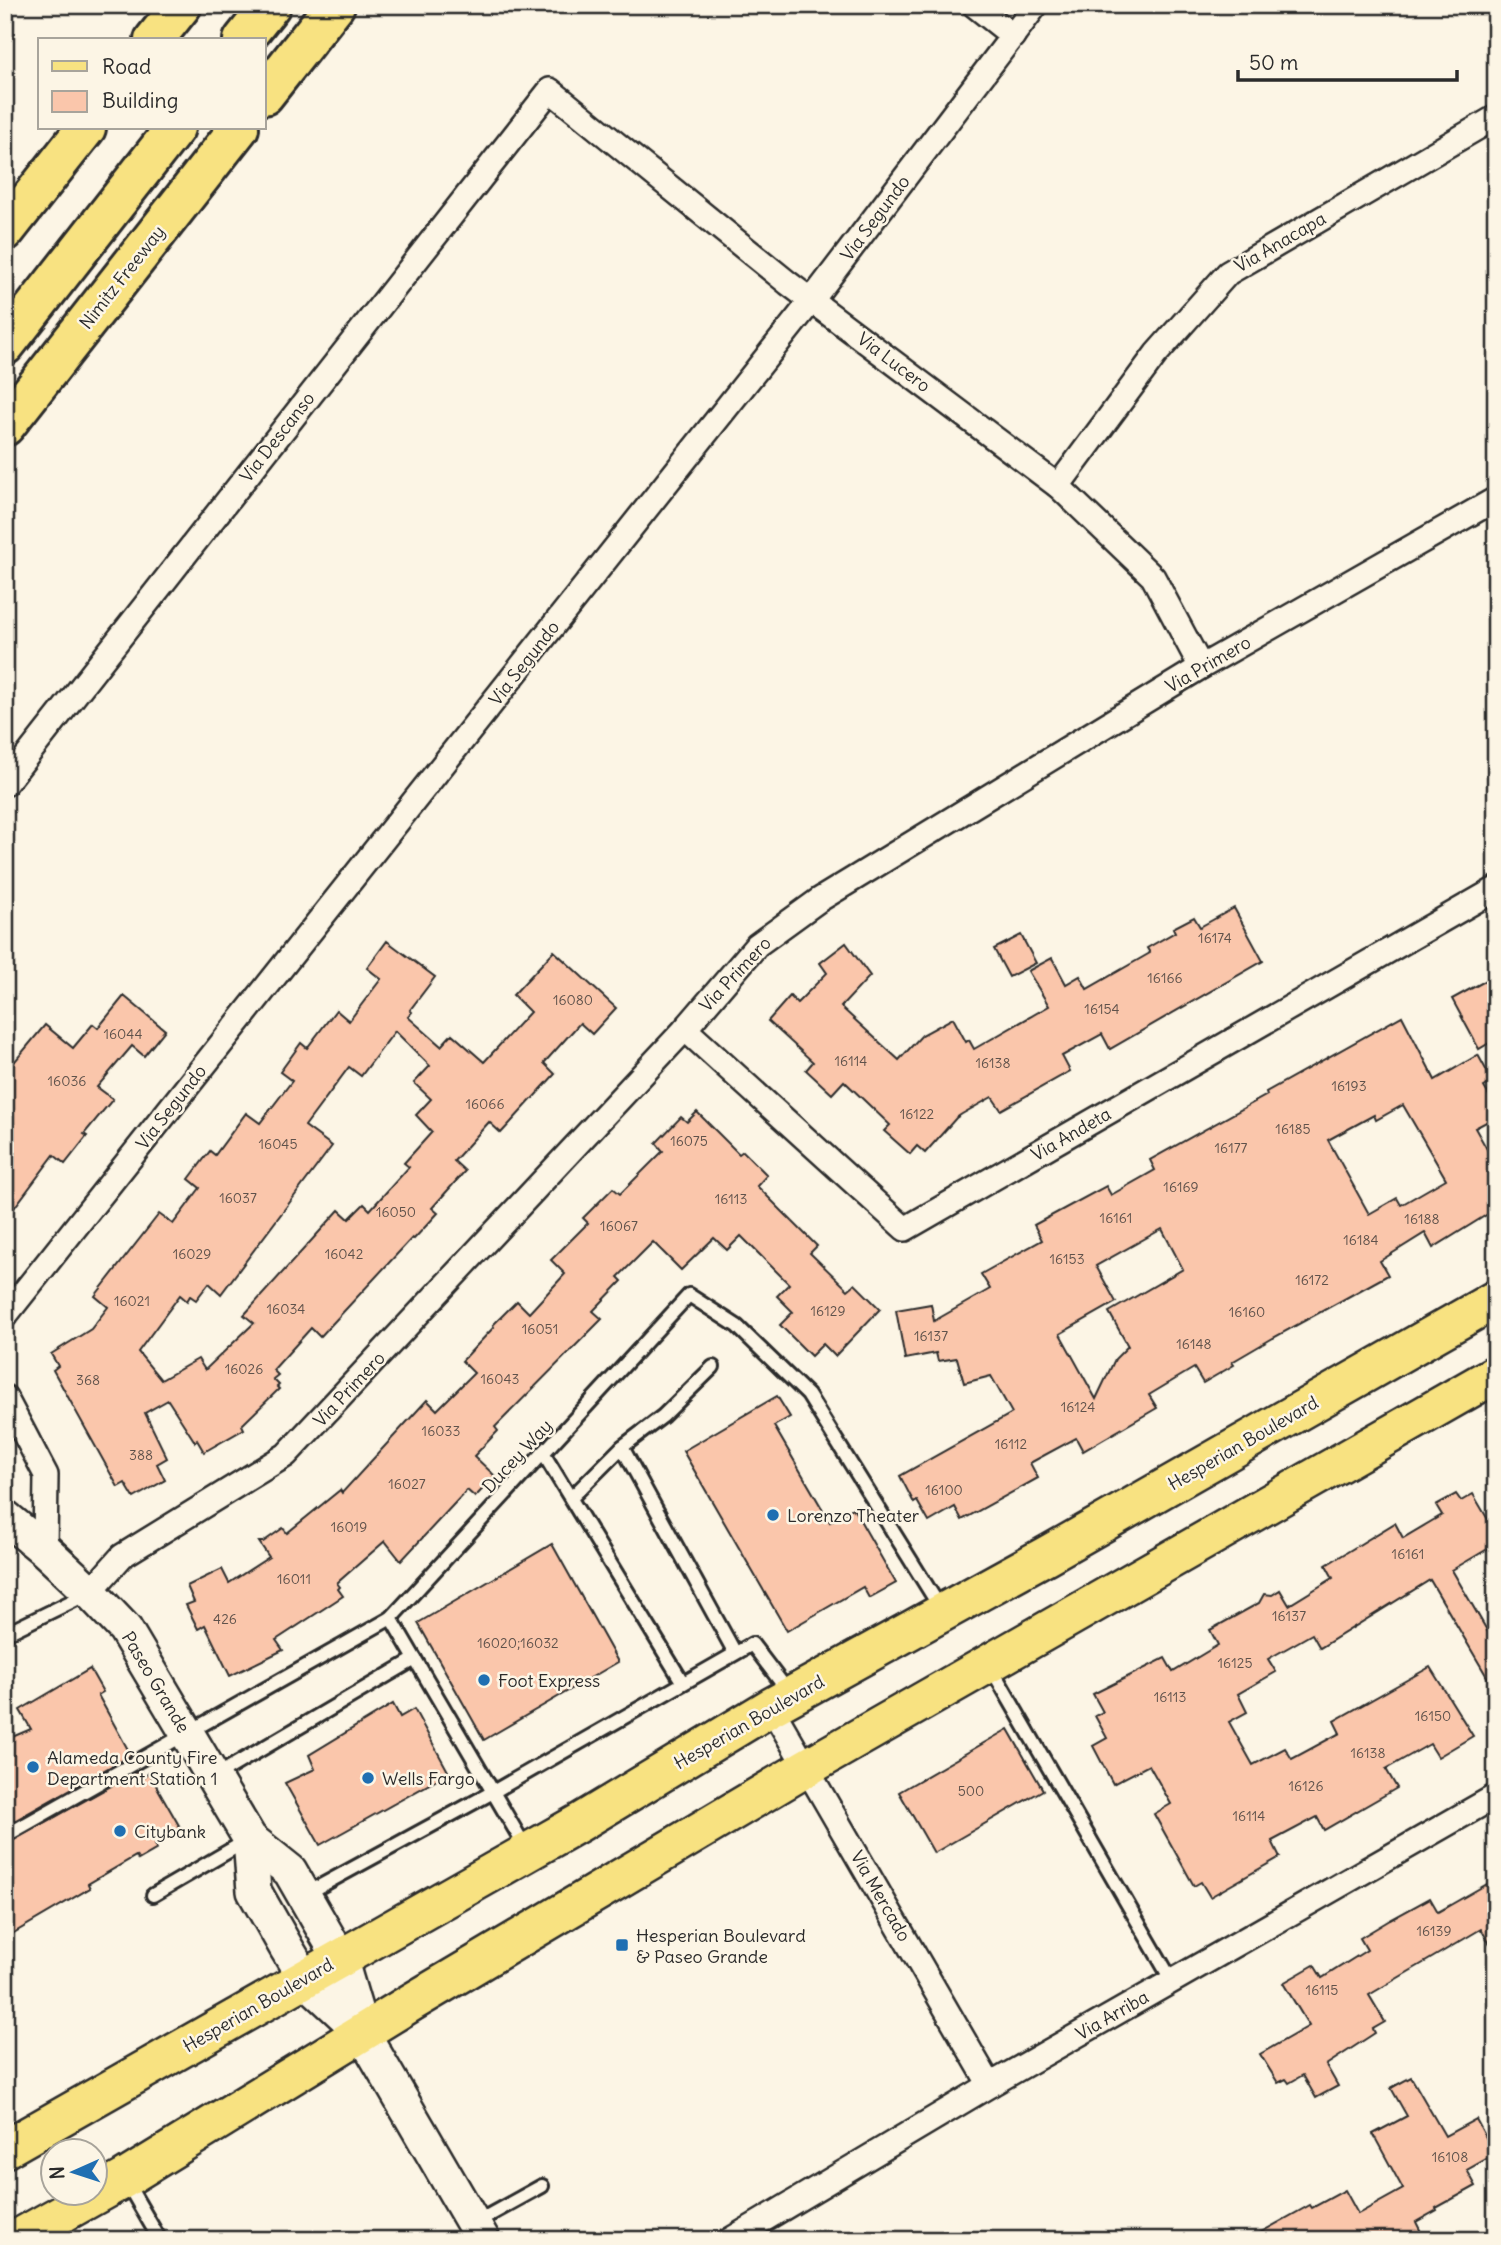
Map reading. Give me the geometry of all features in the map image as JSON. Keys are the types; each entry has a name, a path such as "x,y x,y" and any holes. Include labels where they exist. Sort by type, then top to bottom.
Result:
{"highway":[{"path":"156,38 182,5"},
{"path":"245,38 271,5"},
{"path":"266,92 335,5"},
{"path":"5,231 84,130"},
{"path":"5,345 173,130"},
{"name":"Nimitz Freeway","path":"5,426 237,130"}],"main road":[{"name":"Hesperian Boulevard","path":"5,2149 528,1852 781,1702 1496,1299"},
{"path":"31,2236 362,2032 806,1768 1496,1374"}],"street":[{"path":"974,5 1013,36"},
{"name":"Via Segundo","path":"5,1316 812,300 1036,5"},
{"name":"Via Lucero","path":"550,90 788,283 1058,486 1153,576 1201,667"},
{"name":"Via Descanso","path":"5,783 550,90"},
{"name":"Via Anacapa","path":"1058,486 1156,354 1228,273 1496,117"},
{"name":"Via Primero","path":"90,1592 121,1556 286,1455 685,1029 757,945 819,900 1201,667 1496,499"},
{"name":"Via Andeta","path":"685,1029 905,1229 1496,889"},
{"path":"5,1397 46,1475 45,1550"},
{"name":"Paseo Grande","path":"5,1517 45,1550 125,1629 250,1839 290,1871 340,1958 362,2032 478,2232"},
{"name":"Via Mercado","path":"781,1702 806,1768 990,2085"},
{"name":"Via Arriba","path":"730,2240 990,2085 1496,1796"},
{"name":"Paseo Grande","path":"250,1839 254,1891 305,1979 362,2032"}],"lane":[{"name":"Ducey Way","path":"5,1836 391,1618 689,1294 737,1326 808,1395 943,1612"},
{"path":"572,1497 622,1447 663,1416 713,1367"},
{"path":"622,1447 735,1653"},
{"path":"543,1453 683,1683"},
{"path":"5,1634 90,1592"},
{"path":"391,1618 528,1852"},
{"path":"304,1895 493,1792 751,1644 781,1702"},
{"path":"214,1777 415,1659"},
{"path":"988,1663 1172,1981"},
{"path":"153,1895 250,1839"},
{"path":"124,2179 160,2240"},
{"path":"478,2232 542,2186"}],"building":[{"path":"1234,908 1263,961 1110,1049 1102,1034 1062,1056 1070,1071 1001,1110 992,1097 956,1118 925,1153 917,1146 910,1154 884,1131 890,1125 844,1081 832,1094 806,1070 813,1062 768,1021 790,996 797,1003 827,973 820,963 846,943 870,976 841,1007 899,1060 922,1035 953,1018 966,1042 969,1040 974,1049 1049,1006 1028,971 1052,958 1066,984 1080,976 1087,989 1150,953 1147,948 1175,932 1173,928 1194,917 1200,927"},
{"path":"1021,935 1036,963 1009,977 994,949"},
{"path":"387,941 435,977 410,1010 412,1012 408,1017 441,1046 452,1034 484,1062 530,1012 513,995 554,951 616,1008 592,1034 580,1023 544,1063 555,1074 501,1133 489,1122 454,1161 465,1171 432,1208 438,1213 320,1337 311,1328 273,1370 278,1375 273,1379 279,1389 242,1425 244,1429 204,1452 168,1400 145,1413 167,1458 157,1464 165,1480 134,1498 125,1483 118,1487 53,1370 58,1366 51,1354 91,1329 108,1307 95,1296 159,1214 173,1224 200,1188 189,1179 210,1151 215,1155 246,1113 260,1123 292,1081 280,1072 301,1043 307,1048 336,1010 349,1021 381,979 367,968","holes":["395,1031 430,1066 414,1083 431,1099 416,1115 432,1132 404,1163 409,1167 370,1210 364,1204 349,1219 339,1210 244,1315 254,1323 205,1370 198,1359 161,1380 138,1352 180,1295 187,1301 190,1296 196,1300 209,1283 221,1294 332,1146 305,1126 349,1067 361,1076"]},
{"path":"1496,975 1496,1039 1479,1049 1452,999"},
{"path":"124,996 165,1030 144,1056 132,1046 97,1087 113,1099 84,1134 87,1136 65,1164 54,1155 5,1220 5,1073 45,1025 73,1048 93,1024 98,1028"},
{"path":"1402,1016 1435,1080 1478,1055 1493,1082 1484,1087 1496,1107 1496,1117 1475,1128 1496,1165 1496,1209 1433,1248 1425,1233 1380,1261 1388,1275 1273,1338 1203,1383 1194,1368 1149,1395 1157,1408 1083,1451 1076,1438 1030,1463 1038,1478 962,1520 955,1507 929,1522 917,1501 914,1503 900,1476 1012,1413 991,1376 964,1383 957,1358 938,1361 936,1353 905,1359 896,1310 931,1304 934,1321 990,1289 981,1274 1042,1240 1034,1225 1106,1186 1111,1195 1155,1170 1150,1160 1267,1095 1266,1092","holes":["1403,1105 1446,1179 1401,1205 1397,1198 1369,1214 1328,1140 1374,1115 1376,1120","1162,1229 1183,1269 1109,1312 1128,1346 1115,1359 1096,1399 1060,1334 1116,1302 1096,1266"]},
{"path":"697,1112 739,1154 743,1151 767,1175 757,1186 817,1246 810,1253 848,1290 855,1284 880,1309 835,1356 823,1344 811,1356 780,1325 793,1312 777,1296 789,1284 741,1236 727,1250 714,1238 681,1270 653,1242 618,1277 622,1281 593,1311 602,1319 495,1427 498,1431 474,1456 495,1476 475,1497 467,1490 401,1561 385,1541 337,1583 343,1596 276,1640 283,1650 230,1676 205,1625 198,1629 186,1605 194,1602 187,1586 222,1569 229,1583 269,1557 259,1542 283,1528 287,1533 340,1490 342,1493 427,1400 437,1410 474,1373 462,1361 493,1325 517,1301 529,1313 565,1274 551,1260 588,1223 583,1218 613,1188 620,1194 663,1151 656,1143 681,1117 687,1122"},
{"name":"Lorenzo Theater","path":"777,1396 790,1417 774,1426 830,1522 853,1508 896,1583 869,1598 863,1587 787,1631 683,1451"},
{"path":"1456,1494 1461,1501 1473,1494 1496,1533 1496,1544 1452,1570 1488,1632 1496,1627 1496,1692 1430,1580 1320,1648 1312,1634 1268,1659 1276,1672 1238,1694 1247,1712 1229,1722 1253,1765 1285,1748 1292,1759 1340,1733 1334,1721 1430,1667 1473,1736 1438,1757 1430,1744 1386,1769 1397,1788 1324,1830 1317,1817 1272,1841 1280,1857 1210,1897 1201,1882 1194,1886 1154,1814 1171,1804 1149,1765 1113,1784 1093,1746 1107,1738 1095,1716 1103,1712 1093,1694 1165,1658 1173,1672 1218,1645 1210,1630 1259,1603 1264,1594 1272,1595 1280,1590 1289,1605 1333,1578 1326,1565 1395,1523 1403,1538 1442,1515 1436,1505"},
{"path":"552,1544 618,1662 484,1740 418,1623"},
{"path":"90,1669 103,1692 98,1695 131,1755 5,1826 5,1740 31,1729 20,1710"},
{"name":"Wells Fargo","path":"393,1704 400,1717 414,1709 449,1773 320,1845 285,1783 315,1769 309,1755"},
{"path":"1008,1729 1043,1790 934,1853 899,1792"},
{"path":"140,1770 144,1777 149,1773 181,1829 155,1845 157,1849 138,1860 136,1856 88,1884 90,1888 5,1938 5,1845"},
{"path":"1496,1879 1496,1954 1481,1929 1369,1995 1385,2022 1373,2029 1375,2033 1326,2065 1338,2086 1316,2098 1303,2075 1289,2083 1286,2079 1278,2083 1260,2054 1309,2026 1283,1983 1314,1965 1322,1978 1367,1950 1360,1938 1390,1920 1430,1898 1438,1912"},
{"path":"1411,2077 1445,2136 1476,2119 1495,2154 1467,2170 1476,2186 1416,2222 1425,2240 1247,2240 1310,2205 1312,2208 1345,2190 1358,2214 1403,2189 1373,2134 1407,2116 1391,2088"}],"place":[{"name":"Lorenzo Theater","path":"773,1515"},
{"name":"Foot Express","path":"484,1680"},
{"name":"Alameda County Fire Department Station 1","path":"33,1767"},
{"name":"Wells Fargo","path":"368,1778"},
{"name":"Citybank","path":"120,1831"},
{"name":"Hesperian Boulevard & Paseo Grande","path":"622,1945"}]}
